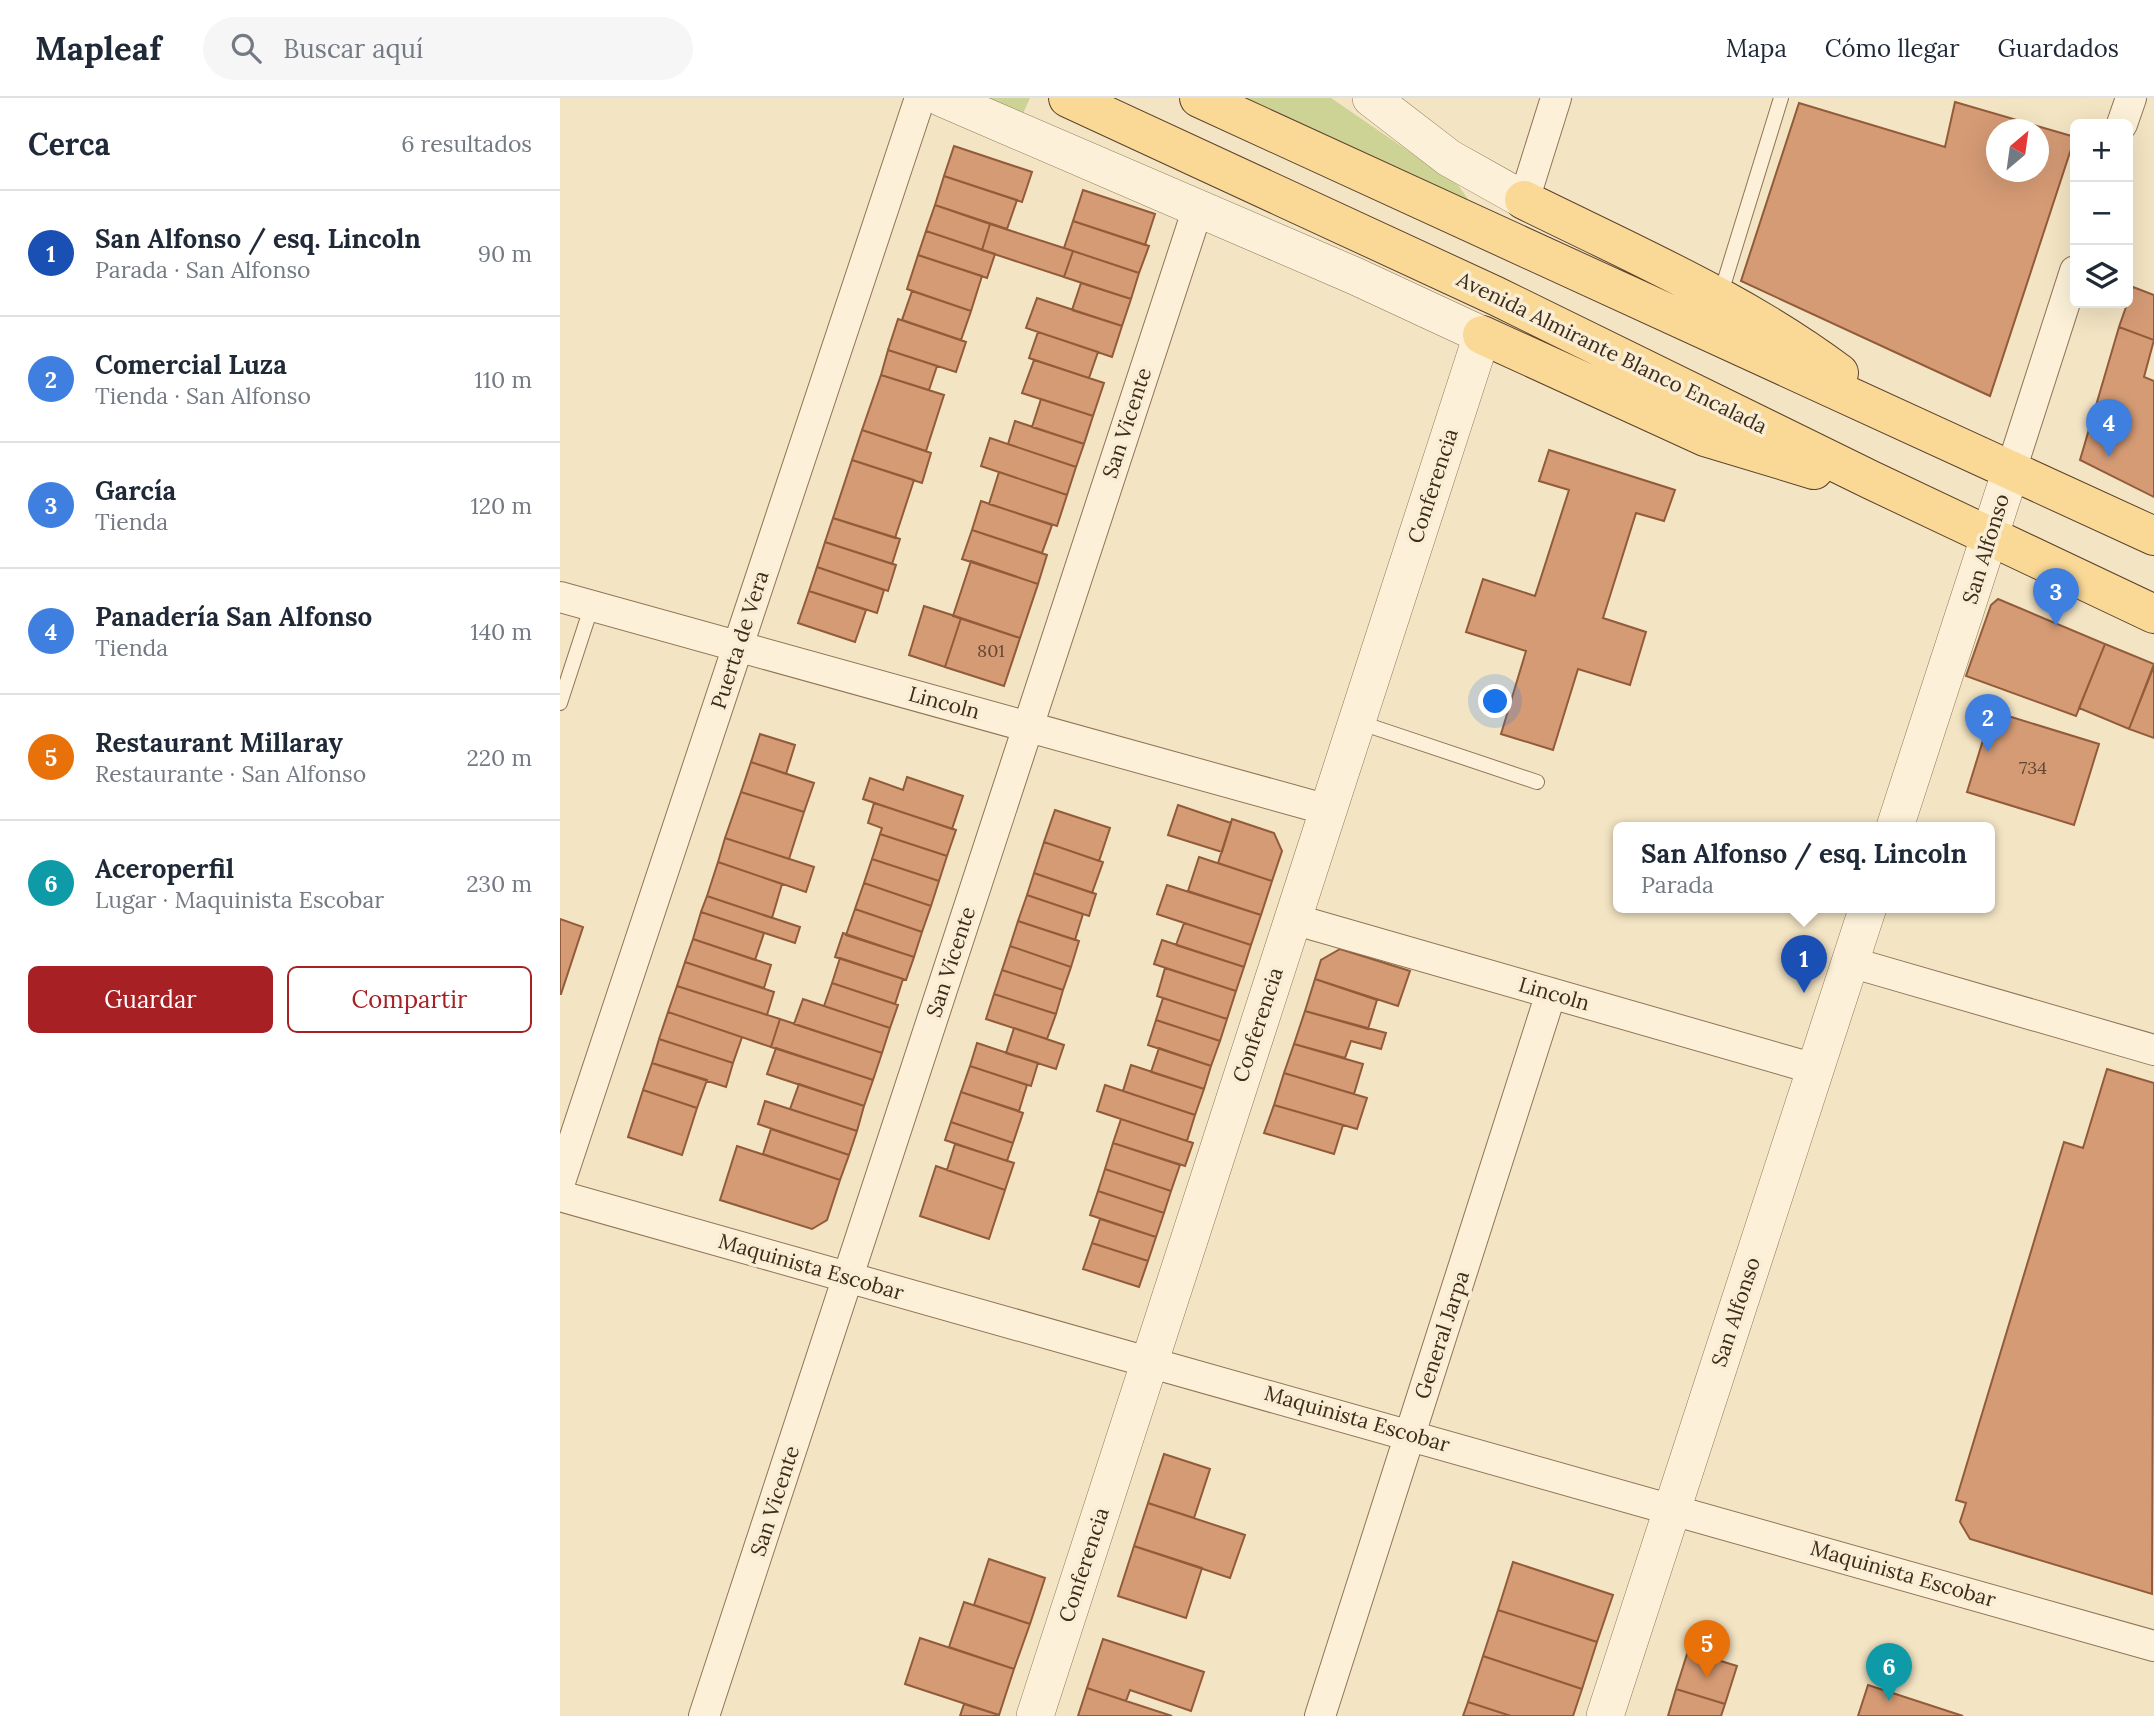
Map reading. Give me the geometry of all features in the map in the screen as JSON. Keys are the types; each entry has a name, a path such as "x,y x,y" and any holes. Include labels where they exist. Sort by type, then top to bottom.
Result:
{"main road":[{"name":"Avenida Almirante Blanco Encalada","path":"1068,98 1508,302 1871,480 2154,614"},
{"path":"1199,98 2154,536"},
{"path":"1524,200 1720,297 1815,355 1886,413"},
{"path":"1482,335 1705,437 1794,466 1871,480"}],"street":[{"name":"Puerta de Vera","path":"560,1182 920,98"},
{"name":"Avenida Almirante Blanco Encalada","path":"942,98 1198,208 1482,335"},
{"path":"1371,98 1449,158 1524,200 1556,98"},
{"path":"2124,119 2131,98"},
{"name":"San Vicente","path":"704,1716 1198,208"},
{"name":"San Alfonso","path":"1897,822 2070,287"},
{"name":"Conferencia","path":"1035,1716 1482,335"},
{"name":"Lincoln","path":"560,597 1328,810"},
{"name":"San Alfonso","path":"1605,1716 1866,913"},
{"name":"Lincoln","path":"1293,919 1815,1069"},
{"path":"1850,962 2154,1050"},
{"name":"General Jarpa","path":"1320,1716 1551,993"},
{"name":"Maquinista Escobar","path":"560,1196 1673,1508 2154,1646"}],"lane":[{"path":"1720,297 1781,98"},
{"path":"560,703 592,606"},
{"path":"1357,722 1537,782"}],"green space":[{"path":"969,98 1030,98 1020,120"},
{"path":"1237,98 1331,98 1458,185 1470,202"}],"building":[{"path":"1955,102 2013,119 1986,119 1986,182 2049,182 2049,129 2070,136 2070,152 1990,396 1741,281 1799,103 1945,147"},
{"path":"954,146 1032,172 1022,202 944,176"},
{"path":"944,176 1017,200 1007,229 935,205"},
{"path":"1083,190 1155,214 1145,245 1073,221"},
{"path":"935,205 990,224 982,250 926,231"},
{"path":"1073,221 1149,246 1139,273 1064,248"},
{"path":"990,224 1073,251 1064,277 982,250"},
{"path":"926,231 995,254 987,278 918,255"},
{"path":"1073,251 1139,273 1131,299 1064,277"},
{"path":"918,255 982,276 971,311 907,289"},
{"path":"1081,283 1131,299 1122,326 1072,310"},
{"path":"2133,287 2154,295 2154,340 2119,327 2126,308 2133,308"},
{"path":"912,291 971,311 961,340 902,320"},
{"path":"1037,298 1122,326 1112,357 1026,328"},
{"path":"898,319 966,342 956,372 888,350"},
{"path":"2119,327 2154,340 2144,377 2154,381 2154,497 2080,460"},
{"path":"1038,332 1098,352 1089,378 1029,358"},
{"path":"888,350 937,366 929,390 881,375"},
{"path":"1034,360 1104,383 1093,416 1022,393"},
{"path":"881,375 944,395 926,451 862,430"},
{"path":"1041,399 1093,416 1084,444 1032,427"},
{"path":"1015,421 1084,444 1076,467 1008,444"},
{"path":"862,430 931,453 922,483 852,460"},
{"path":"990,438 1076,467 1067,495 981,466"},
{"path":"1549,450 1675,490 1664,521 1636,513 1603,618 1646,632 1630,685 1578,669 1553,750 1501,734 1526,651 1466,632 1483,579 1535,596 1569,490 1539,481"},
{"path":"852,460 914,480 895,538 833,518"},
{"path":"999,472 1067,495 1057,526 989,504"},
{"path":"981,501 1052,525 1042,553 972,530"},
{"path":"833,518 900,539 892,564 825,542"},
{"path":"972,530 1047,555 1038,584 962,559"},
{"path":"825,542 896,565 888,591 817,567"},
{"path":"971,561 1038,584 1020,638 953,616"},
{"path":"817,567 884,590 877,613 809,591"},
{"path":"809,591 866,610 855,642 798,623"},
{"path":"1998,599 2105,644 2076,716 1966,676 1991,605"},
{"path":"924,606 961,618 945,667 909,655"},
{"path":"961,618 1020,638 1004,686 945,667"},
{"path":"2105,644 2154,664 2129,729 2079,708"},
{"path":"2154,666 2154,738 2129,729"},
{"path":"1992,711 2099,744 2074,825 1967,792"},
{"path":"760,734 795,745 786,774 751,762"},
{"path":"751,762 814,783 804,812 741,792"},
{"path":"907,777 963,796 952,829 863,799 870,778 903,790"},
{"path":"741,792 804,812 789,859 725,838"},
{"path":"874,803 956,830 947,856 880,834 882,828 868,823"},
{"path":"1178,805 1231,823 1222,852 1168,835"},
{"path":"1055,810 1110,828 1099,861 1044,842"},
{"path":"1232,819 1274,833 1282,851 1272,881 1218,863"},
{"path":"880,834 947,856 939,881 872,859"},
{"path":"725,838 814,867 806,892 718,862"},
{"path":"1044,842 1103,862 1092,893 1034,873"},
{"path":"1199,857 1272,881 1261,915 1188,891"},
{"path":"872,859 939,881 931,906 864,883"},
{"path":"718,862 782,884 772,918 707,896"},
{"path":"1034,873 1096,894 1089,916 1027,895"},
{"path":"864,883 931,906 922,932 855,909"},
{"path":"1167,885 1261,915 1251,945 1157,914"},
{"path":"1027,895 1083,914 1075,940 1018,921"},
{"path":"707,896 800,927 795,943 701,912"},
{"path":"855,909 922,932 914,957 846,935"},
{"path":"701,912 764,933 755,960 693,939"},
{"path":"560,919 583,927 561,994 560,994"},
{"path":"1018,921 1079,941 1071,967 1010,946"},
{"path":"1184,923 1251,945 1244,967 1176,945"},
{"path":"843,933 914,957 906,980 835,957"},
{"path":"693,939 771,965 764,988 685,962"},
{"path":"1162,940 1244,967 1236,991 1154,964"},
{"path":"1010,946 1071,967 1063,990 1002,970"},
{"path":"1340,949 1410,971 1398,1006 1315,979 1321,960"},
{"path":"840,958 903,979 895,1004 832,983"},
{"path":"685,962 774,992 767,1015 677,986"},
{"path":"1165,968 1236,991 1227,1019 1157,996"},
{"path":"1002,970 1063,990 1056,1014 994,994"},
{"path":"1315,979 1377,1000 1368,1029 1305,1011"},
{"path":"832,983 898,1005 890,1028 824,1006"},
{"path":"677,986 780,1019 771,1047 668,1012"},
{"path":"994,994 1056,1014 1047,1039 986,1019"},
{"path":"1163,998 1227,1019 1220,1041 1156,1020"},
{"path":"803,999 890,1028 882,1053 794,1024"},
{"path":"1305,1011 1386,1033 1381,1049 1351,1041 1345,1058 1294,1044"},
{"path":"668,1012 742,1037 733,1063 659,1039"},
{"path":"780,1019 882,1053 873,1080 771,1047"},
{"path":"1156,1020 1220,1041 1211,1066 1148,1045"},
{"path":"1014,1028 1064,1045 1056,1069 1006,1053"},
{"path":"659,1039 733,1063 726,1087 652,1063"},
{"path":"977,1043 1038,1063 1031,1086 970,1066"},
{"path":"1294,1044 1363,1064 1354,1094 1284,1073"},
{"path":"776,1048 873,1080 864,1106 767,1074"},
{"path":"1159,1048 1211,1066 1204,1089 1151,1072"},
{"path":"652,1063 707,1080 697,1108 643,1090"},
{"path":"1131,1065 1204,1089 1195,1115 1123,1091"},
{"path":"970,1066 1027,1085 1019,1111 961,1092"},
{"path":"2107,1069 2154,1083 2152,1594 1970,1539 1960,1522 1966,1503 1956,1500 2064,1142 2083,1148"},
{"path":"1284,1073 1367,1098 1357,1129 1274,1105"},
{"path":"799,1084 864,1106 857,1131 790,1109"},
{"path":"1105,1085 1195,1115 1187,1141 1097,1111"},
{"path":"643,1090 697,1108 682,1155 628,1137"},
{"path":"961,1092 1023,1113 1013,1143 951,1122"},
{"path":"765,1101 857,1131 849,1155 758,1124"},
{"path":"1274,1105 1343,1125 1334,1154 1264,1133"},
{"path":"1121,1119 1193,1143 1185,1166 1113,1143"},
{"path":"951,1122 1013,1143 1007,1161 945,1140"},
{"path":"771,1129 849,1155 840,1180 763,1154"},
{"path":"1113,1143 1180,1165 1171,1191 1105,1169"},
{"path":"955,1144 1014,1163 1005,1190 947,1170"},
{"path":"737,1146 840,1180 827,1220 812,1229 720,1200"},
{"path":"936,1166 1005,1190 989,1239 920,1216"},
{"path":"1105,1169 1171,1191 1164,1213 1098,1191"},
{"path":"1098,1191 1164,1213 1156,1237 1090,1215"},
{"path":"1100,1219 1156,1237 1148,1261 1092,1243"},
{"path":"1092,1243 1148,1261 1139,1287 1083,1269"},
{"path":"1164,1454 1210,1469 1194,1518 1148,1503"},
{"path":"1148,1503 1245,1535 1230,1578 1134,1546"},
{"path":"1134,1546 1202,1568 1186,1618 1118,1596"},
{"path":"989,1559 1045,1578 1030,1624 974,1605"},
{"path":"1513,1562 1613,1595 1597,1642 1498,1610"},
{"path":"964,1602 1030,1624 1014,1669 949,1647"},
{"path":"1498,1610 1597,1642 1582,1689 1483,1656"},
{"path":"920,1638 1014,1669 999,1715 905,1684"},
{"path":"1103,1639 1204,1672 1191,1711 1130,1690 1126,1701 1087,1688"},
{"path":"1688,1651 1737,1666 1725,1704 1676,1689"},
{"path":"1483,1656 1582,1689 1573,1716 1511,1716 1468,1702"},
{"path":"1868,1685 1963,1716 1858,1716"},
{"path":"1087,1688 1126,1701 1172,1716 1078,1716"},
{"path":"1676,1689 1725,1704 1721,1716 1668,1716"},
{"path":"1468,1702 1511,1716 1463,1716"},
{"path":"964,1704 999,1715 999,1716 960,1716"}],"place":[{"name":"Panadería San Alfonso","path":"2109,457"},
{"name":"García","path":"2056,626"},
{"name":"Comercial Luza","path":"1988,752"},
{"name":"San Alfonso / esq. Lincoln","path":"1804,993"},
{"name":"Restaurant Millaray","path":"1707,1678"},
{"name":"Aceroperfil","path":"1889,1701"}]}
